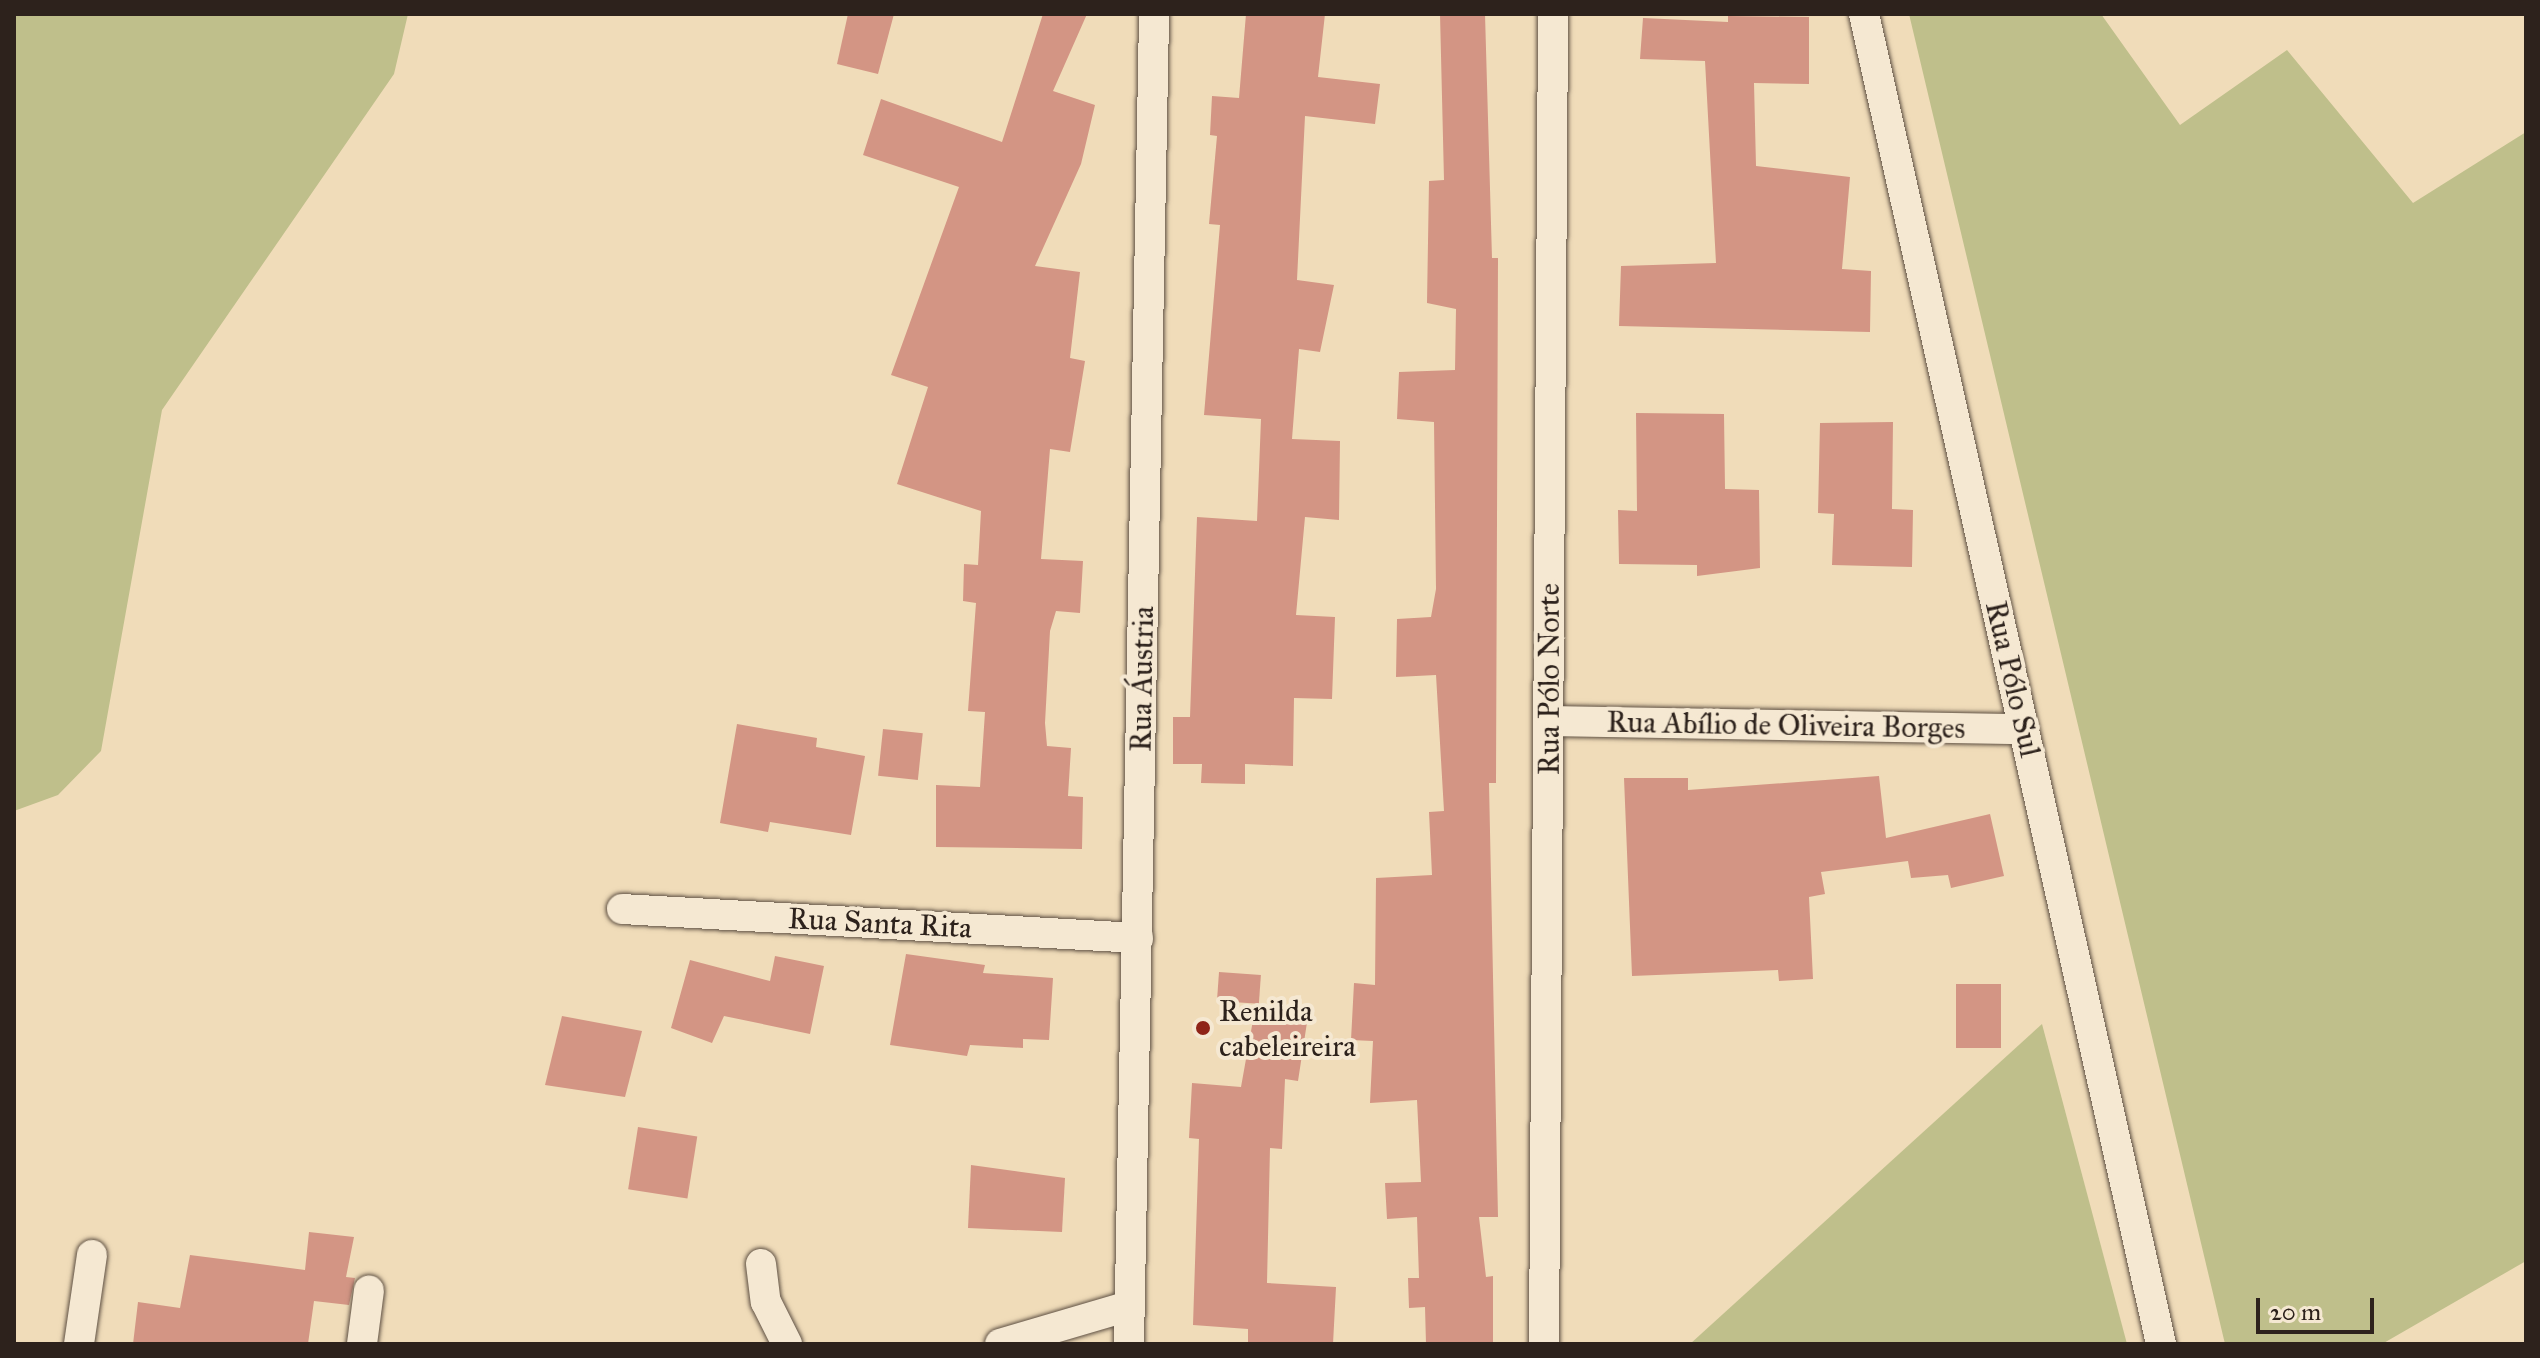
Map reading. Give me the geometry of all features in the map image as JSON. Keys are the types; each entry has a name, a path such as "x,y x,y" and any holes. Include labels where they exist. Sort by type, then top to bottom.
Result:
{"street":[{"name":"Rua Áustria","path":"1129,1344 1154,14"},
{"name":"Rua Pólo Norte","path":"1544,1344 1553,14"},
{"name":"Rua Pólo Sul","path":"1864,14 2161,1344"},
{"name":"Rua Abílio de Oliveira Borges","path":"1549,721 2024,729"},
{"name":"Rua Santa Rita","path":"622,909 1138,938"},
{"path":"79,1344 92,1255"},
{"path":"761,1264 766,1302 787,1344"},
{"path":"362,1344 369,1290"},
{"path":"1000,1344 1129,1306"}],"green space":[{"path":"14,14 408,14 394,74 162,410 101,751 58,795 14,811"},
{"path":"1909,14 2101,14 2180,125 2287,50 2413,203 2526,132 2526,1261 2382,1344 2225,1344"},
{"path":"2042,1024 2127,1344 1690,1344"}],"building":[{"path":"848,14 894,14 878,74 837,64"},
{"path":"1043,14 1087,14 1053,91 1095,105 1081,164 1035,266 1080,272 1070,358 1085,361 1070,452 1050,449 1041,559 1083,561 1080,613 1056,611 1050,631 1045,723 1047,746 1071,748 1068,796 1083,797 1082,849 936,847 936,785 980,787 985,712 968,711 976,603 963,601 964,564 978,565 981,511 897,484 928,387 891,375 959,187 863,155 881,99 1002,142"},
{"path":"1246,14 1325,14 1318,77 1380,84 1375,124 1305,116 1297,280 1334,285 1320,352 1299,349 1292,439 1340,441 1339,520 1305,517 1296,615 1335,617 1332,699 1294,698 1293,766 1245,764 1245,784 1201,783 1202,764 1173,764 1173,717 1190,717 1197,517 1257,521 1261,419 1204,415 1220,225 1209,224 1217,136 1210,135 1212,96 1239,98"},
{"path":"1440,14 1485,14 1492,258 1498,258 1496,783 1489,783 1498,1217 1479,1217 1486,1277 1493,1276 1493,1344 1426,1344 1425,1307 1409,1308 1408,1278 1419,1278 1417,1217 1387,1219 1385,1183 1421,1182 1417,1100 1370,1103 1373,1041 1351,1040 1354,983 1375,985 1376,878 1432,875 1429,812 1444,811 1436,675 1396,677 1397,619 1431,617 1436,589 1434,422 1397,419 1399,372 1455,370 1456,309 1427,303 1429,181 1444,180"},
{"path":"1728,16 1809,17 1809,84 1754,83 1756,166 1850,177 1842,269 1871,271 1870,332 1619,326 1621,266 1716,263 1705,61 1640,59 1643,18 1728,22"},
{"path":"1636,413 1724,414 1725,489 1759,490 1760,568 1697,576 1697,565 1619,564 1618,510 1637,511"},
{"path":"1893,422 1892,509 1913,510 1912,567 1832,565 1834,514 1818,513 1820,423"},
{"path":"737,724 817,738 816,747 865,756 851,835 770,822 768,832 720,823"},
{"path":"883,729 923,733 918,780 878,776"},
{"path":"1879,776 1886,838 1990,814 2004,876 1951,888 1948,875 1911,878 1908,861 1821,872 1825,894 1809,897 1813,979 1779,981 1778,970 1632,976 1624,778 1688,778 1688,790"},
{"path":"906,954 985,965 983,973 1053,978 1049,1040 1023,1039 1023,1048 970,1045 967,1056 890,1045"},
{"path":"775,956 824,966 810,1034 724,1016 712,1043 671,1028 690,960 770,981"},
{"path":"1219,972 1261,975 1259,1004 1217,1001"},
{"path":"1956,984 2001,984 2001,1048 1956,1048"},
{"path":"1255,1009 1308,1016 1298,1081 1285,1079 1282,1149 1270,1148 1267,1283 1336,1287 1333,1344 1248,1344 1248,1329 1193,1325 1199,1139 1189,1138 1192,1083 1241,1087"},
{"path":"562,1016 642,1031 625,1097 545,1085"},
{"path":"638,1127 697,1136 687,1199 628,1189"},
{"path":"971,1165 1065,1178 1062,1232 968,1228"},
{"path":"309,1232 354,1237 346,1277 355,1278 349,1305 314,1301 308,1344 133,1344 138,1302 180,1308 190,1255 305,1270"}],"place":[{"name":"Renilda cabeleireira","path":"1203,1028"}]}
